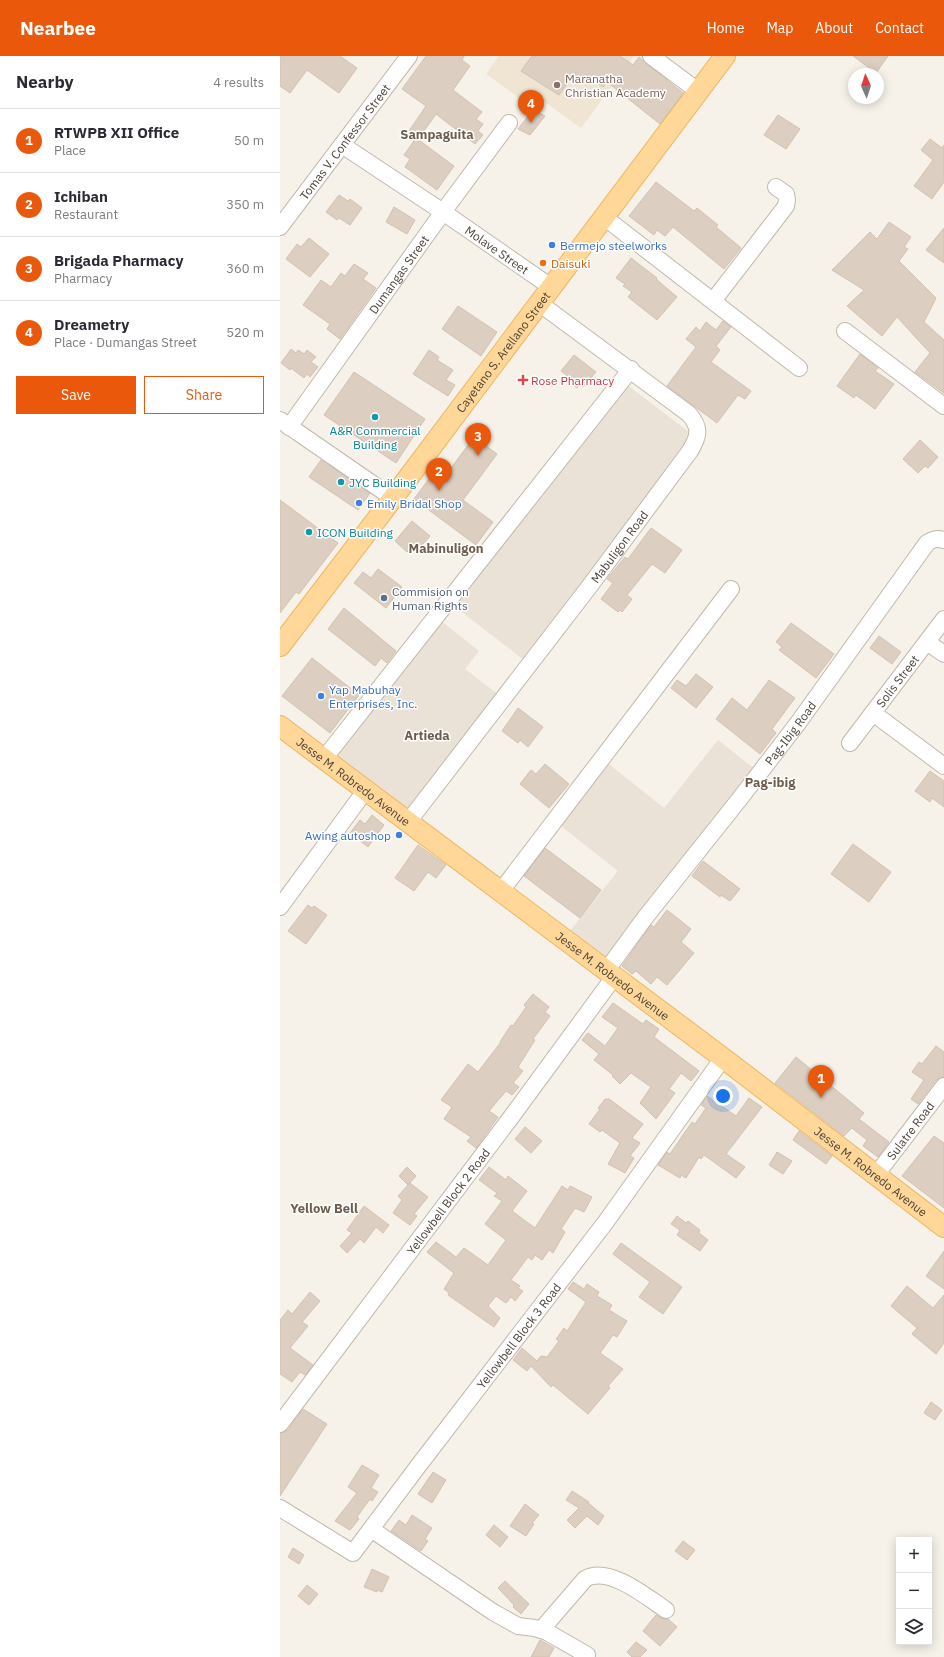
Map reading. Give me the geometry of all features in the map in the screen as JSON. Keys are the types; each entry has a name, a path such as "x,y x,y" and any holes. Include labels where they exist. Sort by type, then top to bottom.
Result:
{"main road":[{"name":"Cayetano S. Arellano Street","path":"280,646 725,56"},
{"name":"Jesse M. Robredo Avenue","path":"280,726 323,760 501,891 723,1058 944,1227"}],"street":[{"name":"Tomas V. Confessor Street","path":"280,227 409,56"},
{"path":"652,56 698,91"},
{"name":"Dumangas Street","path":"285,423 509,123"},
{"name":"Molave Street","path":"342,145 443,212 551,287"},
{"path":"714,301 786,206 786,194 776,187"},
{"path":"604,217 799,368"},
{"name":"Mabuligon Road","path":"408,822 589,587 695,442 698,429 695,421 689,414 631,369 539,303"},
{"path":"845,331 944,406"},
{"path":"323,760 631,369"},
{"path":"285,423 393,498"},
{"name":"Pag-Ibig Road","path":"610,974 644,919 798,723 927,543 939,538 944,540"},
{"path":"501,891 731,589"},
{"name":"Solis Street","path":"850,742 944,619"},
{"path":"927,642 944,654"},
{"path":"873,713 944,766"},
{"path":"280,907 365,791"},
{"name":"Yellowbell Block 2 Road","path":"280,1424 508,1123 610,974"},
{"name":"Yellowbell Block 3 Road","path":"286,1512 354,1553 419,1465 605,1223 723,1058"},
{"name":"Sulatre Road","path":"876,1175 944,1086"},
{"path":"371,1529 493,1612 518,1626 541,1630 587,1654"},
{"path":"541,1630 585,1579 590,1576 597,1575 610,1577 627,1585 666,1610"}],"shaded area":[{"name":"Maranatha Christian Academy","path":"499,56 634,56 581,128 538,97 531,106 486,74"},
{"path":"627,385 697,438 524,660 454,606"},
{"path":"440,620 479,651 465,669 499,695 406,814 332,756"},
{"path":"718,740 756,770 605,958 570,931 618,871 556,822 605,761 664,808"}],"building":[{"path":"280,56 340,56 357,68 339,93 307,70 290,93 280,86"},
{"path":"426,56 464,56 462,60 470,66 453,90 482,112 476,119 483,124 478,131 483,135 475,144 436,114 419,138 409,131 426,106 402,89"},
{"path":"532,56 620,56 633,65 639,57 683,93 660,124 607,82 603,87 585,74 578,83 571,78 559,95 521,71"},
{"path":"853,56 888,56 880,68 869,68"},
{"path":"533,110 545,116 530,135 518,129"},
{"path":"778,115 800,129 786,149 764,135"},
{"path":"416,138 454,166 437,190 405,167 410,159 404,155"},
{"path":"930,139 942,148 944,145 944,182 932,199 914,186 933,160 921,150"},
{"path":"656,182 694,211 697,208 718,225 716,227 741,248 724,269 673,227 665,236 657,230 654,235 629,216"},
{"path":"339,195 348,201 350,199 362,208 350,225 339,218 337,220 326,212"},
{"path":"394,207 415,220 407,234 386,222"},
{"path":"889,222 911,237 904,247 908,249 899,261 936,298 924,322 944,340 944,393 915,372 930,353 897,317 882,336 847,306 864,290 832,270 870,232 877,239"},
{"path":"944,228 944,263 926,250"},
{"path":"309,238 329,254 310,277 286,259 297,244 301,247"},
{"path":"631,258 657,278 656,279 677,297 657,320 628,297 632,292 623,286 625,284 616,278"},
{"path":"354,264 368,273 363,279 376,288 340,339 327,329 330,324 303,305 321,280 331,287 341,273 345,276"},
{"path":"458,306 497,332 481,356 442,329"},
{"path":"723,321 731,327 716,346 720,350 711,362 751,391 745,399 738,395 717,423 667,386 696,347 686,339 696,327 700,331 706,322 716,330"},
{"path":"291,349 296,353 298,350 304,354 307,350 316,357 311,362 318,367 310,377 307,374 304,378 291,368 290,370 281,363"},
{"path":"429,350 439,357 437,360 453,370 446,380 455,385 448,396 413,374"},
{"path":"860,354 878,368 875,371 894,384 875,409 856,395 854,398 837,386"},
{"path":"574,355 596,372 583,387 580,385 577,388 565,379 569,377 561,371"},
{"name":"A&R Commercial Building","path":"354,372 425,419 396,463 324,415"},
{"path":"474,437 497,454 463,500 493,522 476,545 414,499 431,476 440,483"},
{"path":"920,440 938,457 928,468 925,466 918,473 903,459"},
{"name":"JYC Building","path":"321,460 370,493 358,510 309,477"},
{"path":"280,500 338,543 299,594 296,592 280,613"},
{"path":"412,521 430,536 415,553 410,549 407,552 395,541"},
{"path":"651,528 682,550 665,573 652,564 627,595 632,599 622,612 620,610 618,612 601,599 613,583 607,579 625,557 628,559"},
{"name":"Commision on Human Rights","path":"378,569 402,587 386,608 354,583 363,572 371,578"},
{"path":"344,608 396,651 387,663 381,658 375,666 328,629"},
{"path":"791,623 834,654 816,678 779,650 782,647 776,642"},
{"path":"879,636 901,652 892,664 870,648"},
{"name":"Yap Mabuhay Enterprises, Inc.","path":"312,658 359,695 330,733 282,696"},
{"path":"696,674 713,687 696,708 671,688 677,680 686,686"},
{"path":"769,680 795,698 772,729 776,733 760,754 716,719 732,698 747,710"},
{"path":"518,708 543,727 528,747 520,740 518,743 502,731"},
{"path":"545,764 569,784 549,808 520,784 531,770 536,774"},
{"path":"930,771 944,781 944,807 932,798 930,802 915,791"},
{"path":"372,815 384,825 368,847 350,833 360,820 365,824"},
{"path":"853,844 891,872 869,902 831,874"},
{"path":"418,845 446,865 436,878 428,872 414,891 395,878"},
{"path":"545,848 601,890 580,918 524,876"},
{"path":"703,861 740,889 730,901 721,895 720,897 692,876"},
{"path":"308,905 312,908 314,906 327,915 306,944 288,931"},
{"path":"667,910 691,929 681,942 694,953 667,985 657,977 651,984 636,971 632,974 622,966 651,925 654,927"},
{"path":"533,994 549,1007 545,1012 550,1016 533,1039 535,1040 518,1067 523,1071 513,1083 519,1087 512,1095 506,1091 489,1111 498,1117 476,1148 467,1141 471,1137 444,1119 452,1107 441,1100 468,1064 478,1072 501,1042 511,1025 513,1026 526,1007 524,1005"},
{"path":"613,1003 643,1024 646,1020 659,1029 654,1037 699,1071 691,1081 681,1073 669,1089 675,1093 656,1119 640,1103 651,1087 631,1073 620,1084 612,1076 613,1075 594,1060 599,1054 582,1040 588,1033 605,1046 618,1028 602,1017"},
{"path":"936,1046 944,1052 944,1077 936,1080 918,1104 911,1099 924,1080 912,1072 919,1062 922,1064"},
{"path":"796,1057 864,1113 859,1119 889,1142 878,1157 863,1146 867,1140 852,1128 844,1136 775,1083"},
{"path":"707,1096 736,1116 749,1098 762,1107 726,1154 745,1167 736,1178 704,1155 701,1159 699,1157 686,1178 681,1175 680,1178 658,1165 667,1152 670,1154 692,1122 695,1124 706,1108 701,1105"},
{"path":"605,1099 609,1099 643,1124 632,1138 640,1143 630,1156 634,1158 625,1173 608,1164 620,1143 602,1130 600,1132 589,1124"},
{"path":"525,1127 542,1141 531,1153 515,1139"},
{"path":"799,1131 832,1156 826,1164 793,1140"},
{"path":"934,1136 944,1143 944,1208 902,1176"},
{"path":"777,1152 792,1161 783,1174 769,1165"},
{"path":"407,1167 416,1176 408,1185 399,1176"},
{"path":"489,1167 506,1180 508,1176 527,1191 512,1211 535,1228 562,1186 568,1190 570,1186 592,1197 584,1212 575,1208 561,1229 565,1232 553,1253 549,1250 542,1260 535,1255 532,1260 528,1257 511,1280 520,1286 518,1288 523,1291 515,1301 511,1297 506,1303 496,1296 488,1306 500,1318 494,1327 448,1295 449,1293 444,1289 454,1273 427,1252 436,1242 456,1257 464,1248 488,1265 506,1240 485,1224 502,1201 494,1196 497,1193 479,1180"},
{"path":"410,1183 428,1197 414,1214 417,1216 410,1225 393,1213 402,1200 398,1196"},
{"path":"364,1206 389,1225 383,1233 376,1227 364,1243 360,1239 347,1253 340,1246 352,1233 347,1230"},
{"path":"677,1216 686,1223 688,1221 700,1230 699,1233 708,1240 700,1251 677,1235 680,1230 671,1224"},
{"path":"621,1243 682,1287 663,1314 639,1297 650,1282 613,1254"},
{"path":"944,1251 944,1289 926,1276"},
{"path":"573,1282 584,1289 587,1284 599,1292 597,1296 612,1305 609,1310 627,1321 617,1337 613,1335 600,1353 623,1369 608,1386 610,1388 588,1414 553,1385 551,1387 531,1366 527,1371 513,1360 522,1348 537,1361 541,1356 547,1357 559,1341 556,1339 564,1328 567,1331 586,1302 568,1289"},
{"path":"907,1286 933,1308 944,1295 944,1343 936,1354 912,1334 917,1328 891,1306"},
{"path":"310,1292 320,1301 302,1322 308,1326 290,1348 313,1365 305,1375 300,1372 292,1382 280,1374 280,1320 288,1310 292,1314"},
{"path":"931,1402 942,1410 935,1420 924,1413"},
{"path":"303,1409 327,1424 280,1496 280,1433 288,1430"},
{"path":"362,1465 379,1475 371,1488 378,1492 372,1501 370,1499 357,1517 359,1519 350,1530 335,1521 357,1493 348,1487"},
{"path":"433,1472 446,1480 432,1503 418,1494"},
{"path":"572,1491 589,1502 588,1503 604,1516 598,1525 587,1516 575,1528 567,1520 579,1508 566,1500"},
{"path":"525,1504 539,1515 532,1523 534,1524 526,1536 510,1526"},
{"path":"412,1515 432,1528 425,1539 428,1541 421,1551 391,1531 399,1520 406,1525"},
{"path":"494,1525 508,1537 500,1547 486,1535"},
{"path":"683,1541 695,1550 687,1560 675,1551"},
{"path":"293,1548 304,1555 299,1564 288,1557"},
{"path":"372,1569 389,1577 382,1592 377,1590 377,1592 364,1587"},
{"path":"505,1581 529,1604 521,1614 513,1607 514,1605 498,1588"},
{"path":"307,1585 318,1594 309,1605 298,1596"},
{"path":"656,1615 661,1618 668,1619 677,1627 660,1646 643,1631"},
{"path":"540,1640 554,1648 549,1657 531,1657"},
{"path":"636,1642 647,1650 640,1657 632,1657 627,1652"}],"place":[{"name":"Maranatha Christian Academy","path":"557,85"},
{"name":"Dreametry","path":"531,123"},
{"name":"Bermejo steelworks","path":"552,245"},
{"name":"Daisuki","path":"543,263"},
{"name":"Rose Pharmacy","path":"523,380"},
{"name":"A&R Commercial Building","path":"375,417"},
{"name":"Brigada Pharmacy","path":"478,456"},
{"name":"JYC Building","path":"341,482"},
{"name":"Ichiban","path":"439,491"},
{"name":"Emily Bridal Shop","path":"359,503"},
{"name":"ICON Building","path":"309,532"},
{"name":"Commision on Human Rights","path":"384,598"},
{"name":"Yap Mabuhay Enterprises, Inc.","path":"321,696"},
{"name":"Awing autoshop","path":"399,835"},
{"name":"RTWPB XII Office","path":"821,1098"}],"district":[{"name":"Sampaguita","path":"437,134"},
{"name":"Mabinuligon","path":"446,548"},
{"name":"Artieda","path":"427,735"},
{"name":"Pag-ibig","path":"770,782"},
{"name":"Yellow Bell","path":"324,1208"}]}
